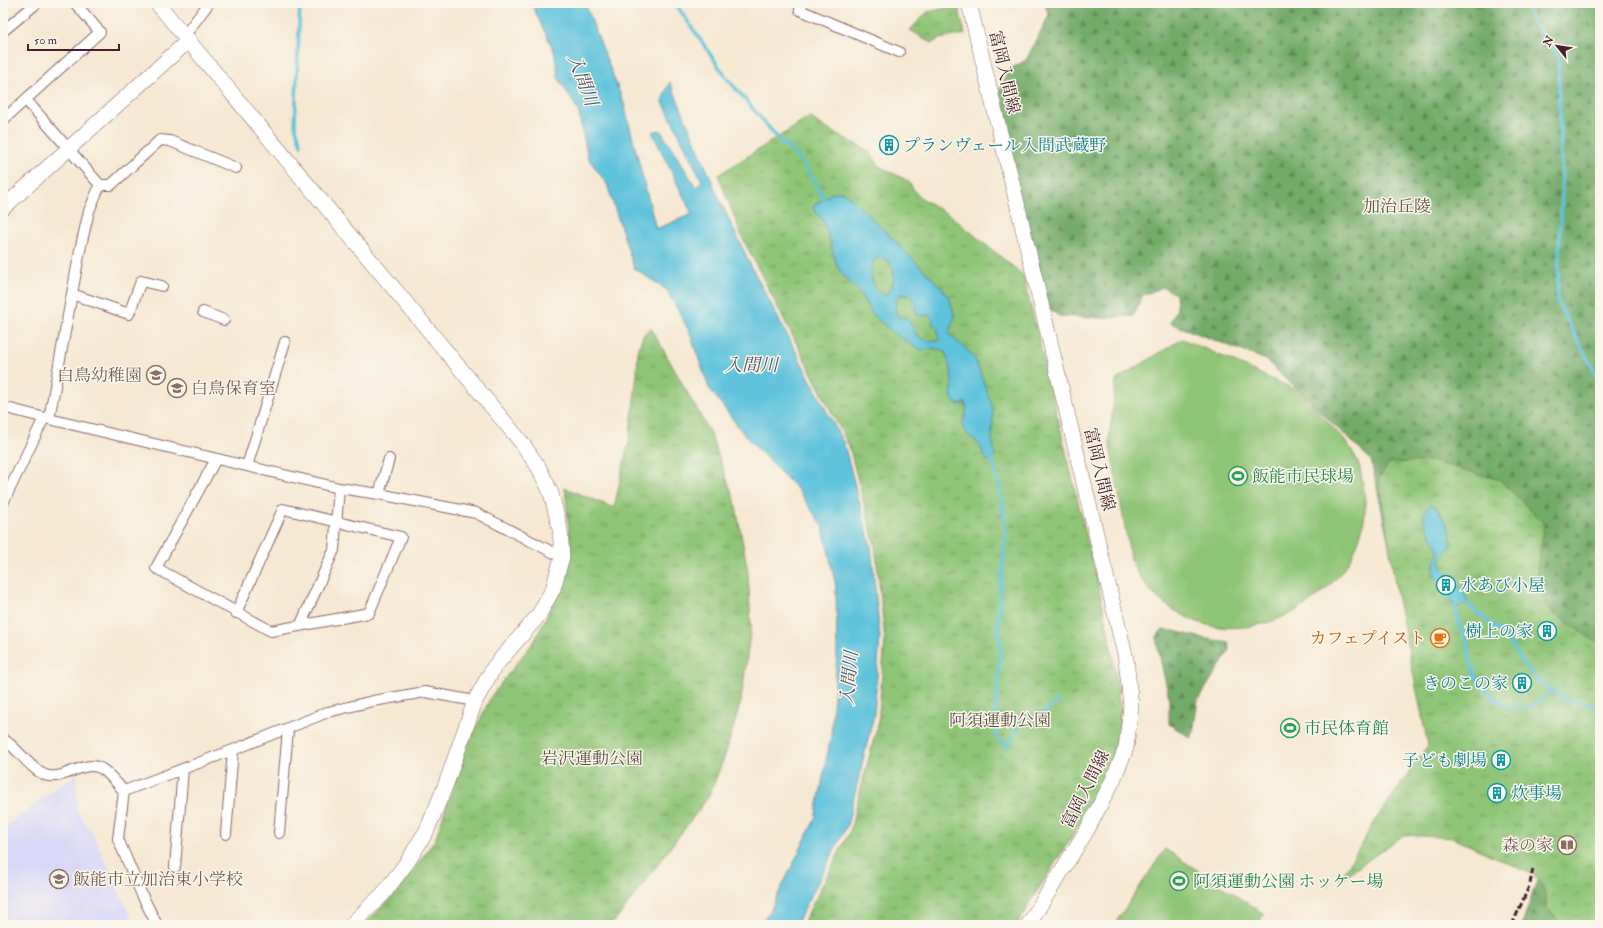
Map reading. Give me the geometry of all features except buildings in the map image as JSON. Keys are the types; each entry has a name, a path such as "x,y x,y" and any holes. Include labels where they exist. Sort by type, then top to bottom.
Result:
{"street":[{"path":"3,31 37,3"},
{"path":"3,120 100,32 75,3"},
{"path":"157,3 522,443 539,468 551,493 560,528 562,557 553,590 538,616 494,667 475,701 446,784 427,830 408,861 383,894 351,925"},
{"path":"3,208 187,38 209,3"},
{"path":"802,3 800,10 899,52"},
{"name":"富岡入間線","path":"969,3 1126,659 1131,706 1126,748 1113,780 1087,830 1028,925"},
{"path":"26,100 100,185 111,185 160,140 170,141 236,168"},
{"path":"3,503 47,419 89,211 100,185"},
{"path":"72,294 129,314 141,281 162,286"},
{"path":"203,312 224,320"},
{"path":"247,466 285,342"},
{"path":"3,407 47,419 339,488 379,494 476,513 562,557"},
{"path":"216,459 156,568 236,613 271,631 369,613 401,537 283,509 236,613"},
{"path":"379,494 389,459"},
{"path":"300,626 334,550 339,488"},
{"path":"124,791 288,729 328,712 373,700 425,692 475,701"},
{"path":"279,833 288,729"},
{"path":"3,739 11,744 37,770 47,775 61,775 91,766 103,769 124,791"},
{"path":"226,834 233,750"},
{"path":"175,867 182,769"},
{"path":"124,791 118,839 142,895 157,925"}],"shaded area":[{"name":"飯能市立加治東小学校","path":"77,775 77,811 93,834 135,925 3,925 3,828 59,786"}],"green space":[{"name":"加治丘陵","path":"1044,3 1600,3 1600,925 1522,925 1539,874 1431,742 1371,460 1266,360 1170,323 1177,309 1176,294 1163,287 1143,295 1133,316 1103,318 1059,316 1049,308 995,102 1008,70 1026,60 1049,15"},
{"path":"958,6 965,34 939,39 932,43 910,30 927,12"},
{"name":"阿須運動公園","path":"810,117 822,126 869,151 879,166 908,181 918,196 952,217 1023,275 1101,597 1114,663 1123,734 1109,777 1016,925 802,925 850,831 878,723 885,640 875,545 849,446 743,239 718,175"},
{"name":"岩沢運動公園","path":"651,328 709,431 735,501 748,572 751,627 741,701 725,755 709,796 616,920 609,925 363,925 397,893 435,840 466,749 492,695 535,640 564,582 570,561 570,539 565,488 614,508 630,436 637,374 638,350 644,334"},
{"name":"飯能市民球場","path":"1182,339 1287,385 1304,398 1323,417 1351,449 1359,464 1365,511 1359,540 1345,567 1325,590 1301,608 1273,621 1243,627 1212,626 1184,616 1165,604 1151,592 1135,569 1131,560 1109,440 1116,380"},
{"path":"1431,461 1500,480 1544,524 1537,569 1546,607 1591,639 1600,643 1600,925 1563,925 1548,909 1543,885 1532,874 1453,838 1404,835 1340,880 1375,821 1428,745 1396,590 1379,479 1389,463"},
{"path":"1162,630 1175,631 1202,638 1228,642 1230,650 1198,700 1191,738 1169,724 1169,698 1157,644 1157,636"},
{"name":"阿須運動公園 ホッケー場","path":"1165,849 1264,914 1257,925 1114,925"}],"water":[{"name":"入間川","path":"531,3 585,3 624,104 656,229 692,214 652,132 660,130 696,187 702,181 662,100 670,82 718,196 750,264 844,444 871,546 880,638 874,715 847,826 796,925 759,925 770,911 815,819 831,736 837,654 836,587 823,527 798,490 747,438 709,388 689,331 667,290 634,268 607,184 588,158 578,110 559,79 554,51"},
{"path":"842,192 850,197 942,288 949,298 955,316 949,332 951,336 975,359 993,408 992,440 996,456 992,460 987,461 980,446 964,430 963,421 967,411 965,402 961,405 954,402 952,396 950,366 945,352 935,348 921,350 898,336 884,325 873,315 858,290 844,277 837,266 824,222 814,210 813,206 830,194","holes":["881,258 887,260 891,264 894,275 891,287 884,296 876,289 871,274 871,268 875,259","900,294 909,295 913,299 916,313 920,316 929,315 933,319 932,324 937,327 939,341 931,341 921,338 918,336 907,318 898,317 895,306"]},
{"path":"1431,505 1436,507 1450,530 1451,546 1441,557 1441,565 1460,587 1467,599 1467,604 1455,608 1439,585 1434,572 1434,565 1438,552 1437,546 1427,527 1424,515 1426,510"}],"waterway":[{"path":"300,3 295,125 301,145"},
{"path":"675,3 726,77 781,142 800,160 824,198"},
{"path":"1525,3 1533,23 1558,56 1562,191 1557,301 1600,382"},
{"path":"992,460 998,480 1006,527 1003,570 999,593 1000,605 998,625 1001,648 995,721 996,736 1006,746 1008,745 1015,731 1024,721 1044,712 1058,700"},
{"path":"1467,604 1505,635 1524,665 1538,680 1565,699 1600,707"},
{"path":"1455,608 1460,626 1467,642 1471,664 1478,682 1493,697 1505,705 1513,708 1524,709 1535,705 1549,693 1554,691"}],"railway":[{"path":"1512,925 1530,884 1533,868"}],"place":[{"name":"プランヴェール入間武蔵野","path":"889,145"},
{"name":"白鳥幼稚園","path":"156,375"},
{"name":"白鳥保育室","path":"177,388"},
{"name":"飯能市民球場","path":"1238,476"},
{"name":"水あび小屋","path":"1446,585"},
{"name":"樹上の家","path":"1547,631"},
{"name":"カフェプイスト","path":"1440,638"},
{"name":"きのこの家","path":"1522,683"},
{"name":"市民体育館","path":"1290,728"},
{"name":"子ども劇場","path":"1501,760"},
{"name":"炊事場","path":"1497,793"},
{"name":"森の家","path":"1567,845"},
{"name":"飯能市立加治東小学校","path":"59,879"},
{"name":"阿須運動公園 ホッケー場","path":"1179,881"}]}
